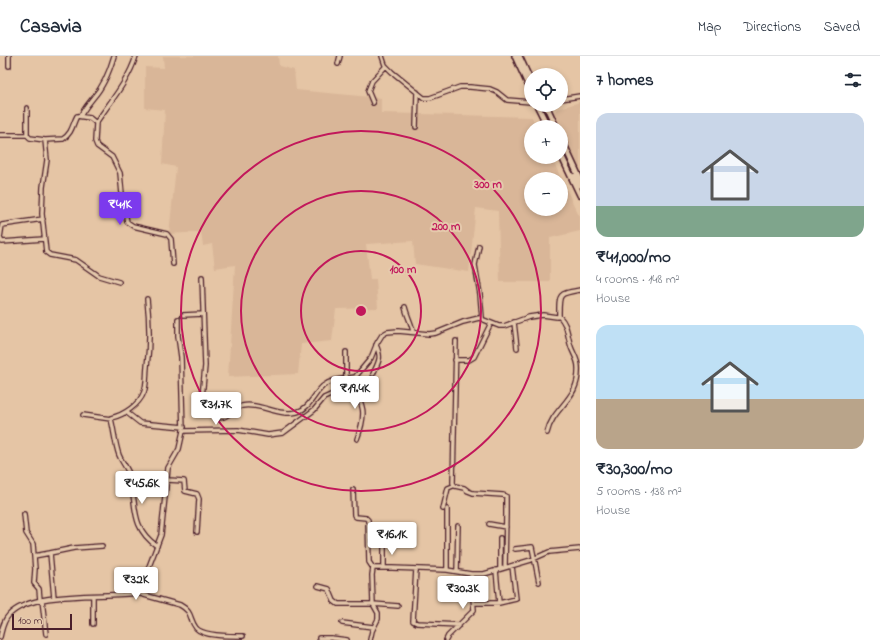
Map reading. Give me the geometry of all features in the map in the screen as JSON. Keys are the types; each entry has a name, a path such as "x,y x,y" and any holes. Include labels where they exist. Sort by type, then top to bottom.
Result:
{"street":[{"path":"9,56 9,66"},
{"path":"0,135 26,135 30,138 46,140 63,139 66,137 73,129 77,116 80,116 86,104 93,98 103,82 114,56"},
{"path":"136,56 134,63 119,89 96,123 95,141 97,146 112,157 120,173 127,222 133,226 167,234 171,239 173,264"},
{"path":"338,64 340,56"},
{"path":"382,56 386,66 402,82 426,99 439,96 460,87 480,87 497,92 507,100 524,101"},
{"path":"514,56 524,77"},
{"path":"519,56 525,68"},
{"path":"522,56 528,68"},
{"path":"373,103 368,91 372,82 386,66"},
{"path":"416,127 417,92"},
{"path":"568,98 580,96"},
{"path":"26,135 27,108"},
{"path":"80,116 90,118 96,123"},
{"path":"46,140 47,160 43,187 42,219 46,252 50,256 76,260 99,276 119,282"},
{"path":"568,153 580,179"},
{"path":"568,160 580,185"},
{"path":"565,164 580,195"},
{"path":"42,219 2,225 0,238 2,242 44,239"},
{"path":"479,246 475,265 482,318"},
{"path":"202,277 205,366 202,397 206,409 215,417 225,418 240,407 244,406 257,407 285,413 297,412 303,409 322,387 332,382 356,377"},
{"path":"547,432 550,422 575,390 578,368 570,344 566,324 559,316 560,295 564,292 580,290"},
{"path":"83,415 111,418 126,412 137,403 142,396 146,384 150,336 147,299"},
{"path":"405,308 413,332"},
{"path":"183,315 203,314"},
{"path":"126,412 140,423 183,428 188,430 238,430 268,435 283,433 314,410 324,398 346,388 371,358 382,335 387,332 436,333 472,318 482,318 499,326 504,326 529,317 543,315 555,318 559,316"},
{"path":"137,593 140,590 161,535 168,480 168,468 179,449 183,428 181,358 178,336 178,319"},
{"path":"514,322 517,348"},
{"path":"455,360 469,360 474,357 491,323"},
{"path":"453,486 456,341"},
{"path":"373,374 380,358 380,353 376,345"},
{"path":"346,352 346,378"},
{"path":"351,382 361,401 363,409 363,421 357,439"},
{"path":"111,418 119,454 127,467 130,476 138,525 149,540 157,546"},
{"path":"168,480 183,481 185,482 185,491 197,494 199,499 197,532"},
{"path":"447,570 445,509 448,488 453,486 464,488 473,493 504,495 506,502 505,567"},
{"path":"352,490 354,515 356,517 366,518 368,520 369,562 373,568 374,604 378,613 378,619 373,627 370,640"},
{"path":"24,514 26,533 32,542 35,569 34,583 39,591 46,634"},
{"path":"488,524 506,527"},
{"path":"456,571 458,526"},
{"path":"499,603 498,570 500,538"},
{"path":"384,543 384,567"},
{"path":"34,556 74,548 102,546"},
{"path":"515,549 532,547 539,582"},
{"path":"373,568 384,567 416,570 447,570 471,574 484,574 512,566 556,550 580,549"},
{"path":"50,553 54,598"},
{"path":"474,603 499,603 516,599 512,566"},
{"path":"416,570 413,621 416,623 459,625"},
{"path":"446,640 459,625 473,613 474,603 471,574"},
{"path":"318,586 329,589 336,604 374,604 398,606"},
{"path":"0,637 5,620 9,615 24,606 41,600 137,593 180,605 187,609 196,628 203,632 228,636 243,636"},
{"path":"93,624 94,596"},
{"path":"342,623 373,627"},
{"path":"320,638 347,640"}],"shaded area":[{"path":"163,56 278,56 279,66 294,70 296,90 381,98 381,113 532,117 533,120 524,120 524,164 554,164 558,172 524,172 524,216 568,216 568,193 580,218 580,231 550,238 550,282 500,282 498,211 476,208 469,272 415,264 413,241 366,244 370,279 376,279 378,308 336,309 332,341 301,344 298,374 228,377 235,265 215,268 212,244 203,246 201,232 169,234 176,167 162,164 165,110 145,108 145,67 164,68"},
{"path":"580,102 580,170 568,144 568,120 557,120 554,113 568,112 568,106"}]}
